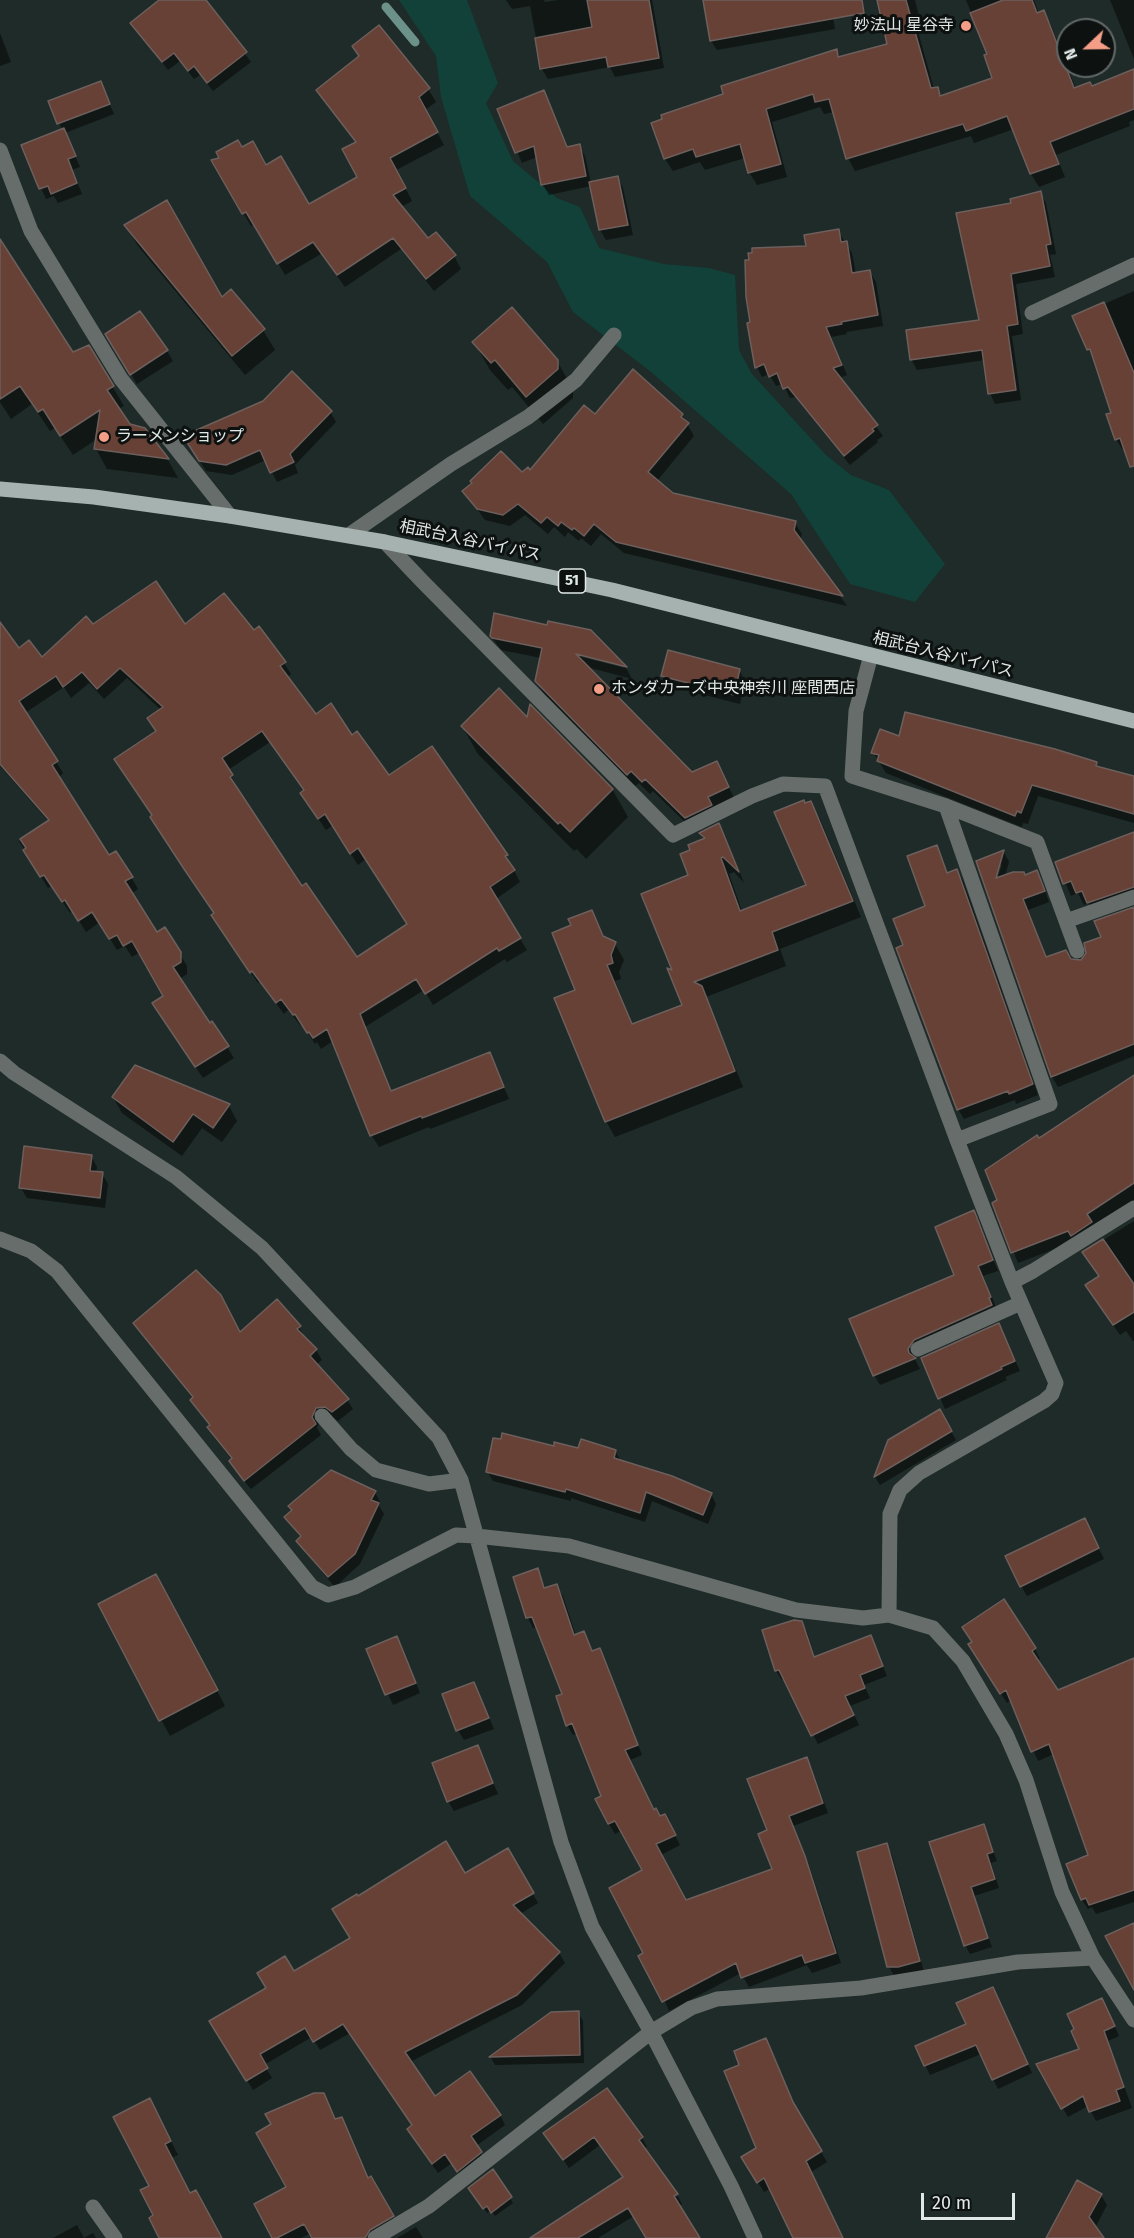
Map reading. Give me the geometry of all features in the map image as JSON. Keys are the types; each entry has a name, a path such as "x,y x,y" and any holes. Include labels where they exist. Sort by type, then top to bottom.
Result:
{"main road":[{"name":"相武台入谷バイパス","path":"0,489 94,497 230,516 385,542 612,590 1134,722"}],"street":[{"path":"0,150 31,231 121,380 230,516"},
{"path":"1032,313 1134,265"},
{"path":"349,535 451,464 528,417 576,380 614,335"},
{"path":"385,542 673,835 752,796 783,784 825,786 957,1140 1012,1282 1056,1383 1052,1394 1044,1401 919,1473 900,1490 890,1514 889,1616"},
{"path":"871,656 856,711 852,776 946,806 1037,842 1077,951"},
{"path":"946,806 1050,1104 957,1140"},
{"path":"1066,921 1134,897"},
{"path":"0,1061 176,1177 262,1248 439,1438 461,1480 561,1842 592,1927 651,2032 731,2186 755,2238"},
{"path":"1012,1282 1134,1209"},
{"path":"0,1239 31,1251 57,1271 312,1587 328,1595 346,1590 456,1535 476,1536 569,1546 796,1610 839,1616 889,1616 933,1628 963,1661 1006,1734 1026,1780 1062,1892 1093,1958 1134,2020"},
{"path":"918,1349 1021,1303"},
{"path":"322,1416 351,1449 376,1470 429,1484 461,1480"},
{"path":"375,2238 429,2206 651,2032 691,2008 717,1999 861,1988 1018,1962 1093,1958"},
{"path":"93,2207 115,2238"}],"green space":[{"path":"399,0 467,0 498,83 486,103 513,161 557,198 580,207 599,248 664,264 709,268 735,275 739,350 752,374 826,455 851,475 889,490 945,564 915,602 850,584 791,494 651,372 573,312 547,262 470,196 441,97 436,56"}],"building":[{"path":"159,0 206,0 247,52 207,83 194,66 188,71 174,53 162,62 130,23"},
{"path":"587,0 649,0 659,58 608,67 606,57 540,69 535,38 592,27"},
{"path":"703,0 862,0 864,13 710,41"},
{"path":"877,0 906,0 931,88 938,87 940,96 992,78 984,55 987,54 970,13 1003,0 1032,0 1037,13 1044,10 1056,41 1056,78 1070,78 1074,88 1090,82 1092,86 1134,69 1134,109 1050,142 1059,164 1030,174 1007,116 966,131 963,124 846,159 829,99 815,102 813,94 766,109 781,164 748,173 740,144 696,157 693,149 664,159 651,123 662,119 661,115 723,94 721,86 837,49 838,57 887,44"},
{"path":"379,25 430,88 419,97 438,132 390,158 406,188 393,195 428,238 436,232 456,255 426,279 393,238 337,275 313,242 277,264 246,212 242,214 211,160 219,158 216,152 238,140 242,147 253,141 266,165 281,156 309,204 357,177 342,149 356,142 316,90 359,56 352,46"},
{"path":"101,81 110,104 57,124 48,101"},
{"path":"544,90 567,147 580,144 586,176 541,185 534,146 515,153 497,109"},
{"path":"64,128 76,156 68,159 77,183 51,194 48,186 39,189 21,145"},
{"path":"618,176 628,225 599,230 589,182"},
{"path":"1041,191 1051,244 1046,245 1050,266 1011,274 1018,324 1007,326 1016,390 988,394 982,350 910,360 906,330 979,320 956,213 1011,203 1010,199"},
{"path":"167,200 222,297 231,289 265,329 232,356 124,225"},
{"path":"839,229 841,242 847,241 852,273 870,270 878,315 826,327 842,365 833,368 878,425 844,456 788,387 783,389 777,373 769,377 764,364 755,368 747,323 750,322 746,297 745,260 749,260 748,253 752,253 752,248 806,246 804,235"},
{"path":"0,239 73,352 89,345 114,386 107,390 130,424 145,428 169,459 94,449 100,410 60,436 43,409 38,412 20,386 0,399"},
{"path":"1104,302 1134,373 1134,466 1130,467 1120,438 1115,440 1106,414 1111,413 1090,349 1087,350 1072,316"},
{"path":"512,307 558,360 558,369 526,397 495,360 491,363 472,342"},
{"path":"140,311 168,350 130,375 105,334"},
{"path":"633,369 683,414 681,417 689,423 648,472 673,493 796,521 794,530 843,596 616,542 594,524 584,536 561,522 558,526 547,517 541,523 518,504 503,515 477,509 462,491 501,451 522,472 528,467 530,470 584,405 595,414"},
{"path":"292,371 332,411 290,454 294,462 270,473 260,450 226,465 199,461 183,436 263,401"},
{"path":"156,581 185,624 224,593 254,630 259,626 286,662 280,666 316,714 331,703 352,735 357,731 389,775 432,746 508,855 505,856 515,870 490,887 521,938 499,951 497,948 425,994 416,979 360,1014 391,1091 490,1052 504,1087 370,1136 327,1029 313,1038 281,999 276,1003 252,971 250,973 211,915 214,913 150,817 152,815 114,759 156,731 147,718 163,707 120,668 97,689 82,672 63,687 56,676 19,701 58,761 52,765 109,855 116,851 133,877 125,881 157,932 165,927 181,952 181,962 173,967 210,1023 212,1021 229,1046 195,1067 152,1003 163,996 132,941 123,946 117,935 109,939 92,912 78,921 65,900 62,902 44,875 40,877 23,850 26,848 20,839 49,820 0,764 0,622 19,648 29,640 42,657 86,616 93,624","holes":["262,731 304,790 300,793 318,819 325,814 350,854 358,848 407,924 357,957 306,883 302,886 230,777 233,775 222,758"]},
{"path":"494,613 547,625 548,621 591,630 627,667 576,654 692,772 717,761 729,787 708,797 712,805 685,818 645,779 642,782 631,771 627,775 535,681 542,648 490,636"},
{"path":"668,650 740,669 734,695 661,676"},
{"path":"499,688 527,717 530,704 613,789 570,832 560,822 558,824 461,726"},
{"path":"905,712 1055,749 1097,762 1096,766 1134,776 1134,814 1032,785 1021,813 1017,811 1015,816 877,761 879,755 871,753 880,729 899,736"},
{"path":"804,800 805,803 811,801 853,901 772,932 778,950 694,982 702,986 735,1071 605,1122 554,998 575,990 552,933 571,925 568,919 592,910 603,936 616,942 611,955 613,963 607,965 632,1024 682,1005 667,968 672,970 641,894 688,875 680,854 690,850 688,845 705,838 699,833 719,823 739,872 723,857 721,858 740,911 806,885 774,812"},
{"path":"1134,832 1134,887 1087,903 1082,891 1076,893 1071,881 1063,884 1055,862"},
{"path":"937,845 947,873 957,869 1033,1084 957,1110 896,948 903,945 893,919 925,906 907,856"},
{"path":"1004,850 996,878 1013,872 1024,872 1025,875 1037,870 1045,891 1023,899 1046,957 1066,950 1071,959 1081,960 1086,953 1084,943 1101,937 1094,921 1134,907 1134,1044 1051,1077 976,861"},
{"path":"135,1065 230,1104 213,1128 193,1114 173,1142 112,1097"},
{"path":"1134,1075 1134,1183 1087,1214 1092,1222 1071,1236 1068,1231 1011,1253 992,1203 997,1200 985,1170 1037,1135 1039,1138"},
{"path":"24,1146 92,1155 90,1171 103,1172 100,1198 19,1188"},
{"path":"974,1210 993,1260 978,1266 992,1305 914,1340 908,1349 909,1353 916,1358 873,1376 849,1319 954,1275 935,1227"},
{"path":"1103,1239 1134,1284 1134,1312 1113,1325 1085,1285 1099,1276 1082,1252"},
{"path":"196,1270 221,1295 240,1332 277,1299 301,1326 297,1329 317,1349 310,1356 349,1399 332,1412 325,1407 316,1408 312,1417 316,1424 244,1481 229,1461 232,1458 207,1427 210,1425 190,1400 193,1397 133,1323"},
{"path":"999,1323 1015,1361 938,1399 921,1358"},
{"path":"940,1409 952,1431 874,1477 888,1440"},
{"path":"502,1433 554,1446 554,1442 578,1448 581,1439 616,1450 614,1458 672,1476 712,1493 703,1515 646,1492 640,1513 566,1489 565,1492 486,1472 493,1438 501,1439"},
{"path":"331,1470 376,1491 371,1500 379,1503 355,1554 328,1577 296,1541 301,1536 284,1517 292,1510 288,1506"},
{"path":"1085,1518 1099,1548 1020,1587 1005,1556"},
{"path":"538,1568 544,1588 557,1584 574,1635 584,1631 592,1651 600,1648 638,1745 625,1750 654,1810 656,1808 660,1816 665,1814 676,1835 656,1844 686,1900 772,1869 758,1834 767,1830 747,1779 807,1757 823,1803 789,1816 805,1856 836,1953 805,1963 802,1955 741,1978 736,1963 662,2002 638,1956 643,1953 609,1888 642,1870 615,1821 608,1824 595,1799 601,1796 572,1723 566,1726 556,1696 562,1694 532,1617 526,1618 513,1577"},
{"path":"156,1574 218,1690 159,1721 98,1604"},
{"path":"1004,1599 1036,1648 1032,1651 1058,1690 1134,1658 1134,1890 1089,1905 1086,1898 1081,1900 1066,1864 1088,1855 1049,1744 1031,1752 1006,1690 1000,1694 968,1644 972,1642 962,1627"},
{"path":"794,1620 802,1621 814,1657 871,1635 883,1666 860,1675 865,1688 845,1696 854,1715 811,1736 779,1670 775,1671 762,1630"},
{"path":"397,1636 416,1683 385,1695 366,1649"},
{"path":"474,1682 489,1718 456,1731 442,1694"},
{"path":"478,1745 493,1783 447,1802 432,1763"},
{"path":"984,1824 993,1852 987,1854 995,1879 971,1887 988,1938 964,1946 929,1842"},
{"path":"446,1841 465,1873 508,1848 534,1893 513,1905 560,1952 517,1995 405,2052 435,2096 470,2071 501,2115 471,2136 482,2152 457,2172 445,2154 432,2164 407,2129 412,2125 343,2024 313,2042 305,2028 260,2054 268,2068 246,2081 209,2021 266,1988 257,1973 285,1956 294,1971 350,1938 332,1909 357,1894 358,1896"},
{"path":"887,1843 920,1961 898,1967 887,1967 857,1852"},
{"path":"1134,1923 1134,1990 1105,1936"},
{"path":"993,1987 1028,2064 992,2080 976,2045 924,2066 915,2046 966,2024 956,2003"},
{"path":"1102,1998 1115,2026 1104,2031 1124,2087 1116,2090 1120,2101 1089,2112 1083,2096 1061,2109 1036,2064 1079,2049 1067,2014"},
{"path":"579,2011 580,2055 489,2057 551,2012"},
{"path":"766,2038 793,2102 822,2151 806,2161 843,2238 793,2238 764,2178 757,2183 741,2157 756,2148 724,2071 739,2065 734,2051"},
{"path":"607,2088 643,2137 639,2140 678,2194 674,2196 700,2238 646,2238 628,2208 578,2238 530,2238 623,2177 594,2137 563,2160 543,2133"},
{"path":"314,2093 324,2093 335,2119 342,2117 368,2178 371,2176 394,2216 370,2230 365,2238 312,2238 304,2224 277,2238 272,2238 254,2204 286,2187 256,2133 271,2124 265,2114"},
{"path":"150,2098 171,2141 165,2144 190,2193 196,2190 222,2238 159,2238 149,2218 153,2215 140,2190 149,2186 113,2117"},
{"path":"493,2169 512,2197 491,2213 487,2206 483,2209 468,2188"},
{"path":"1077,2180 1102,2194 1089,2217 1104,2238 1046,2238"}],"waterway":[{"path":"386,7 415,42"}],"place":[{"name":"妙法山 星谷寺","path":"966,26"},
{"name":"ラーメンショップ","path":"104,437"},
{"name":"ホンダカーズ中央神奈川 座間西店","path":"599,689"}]}
